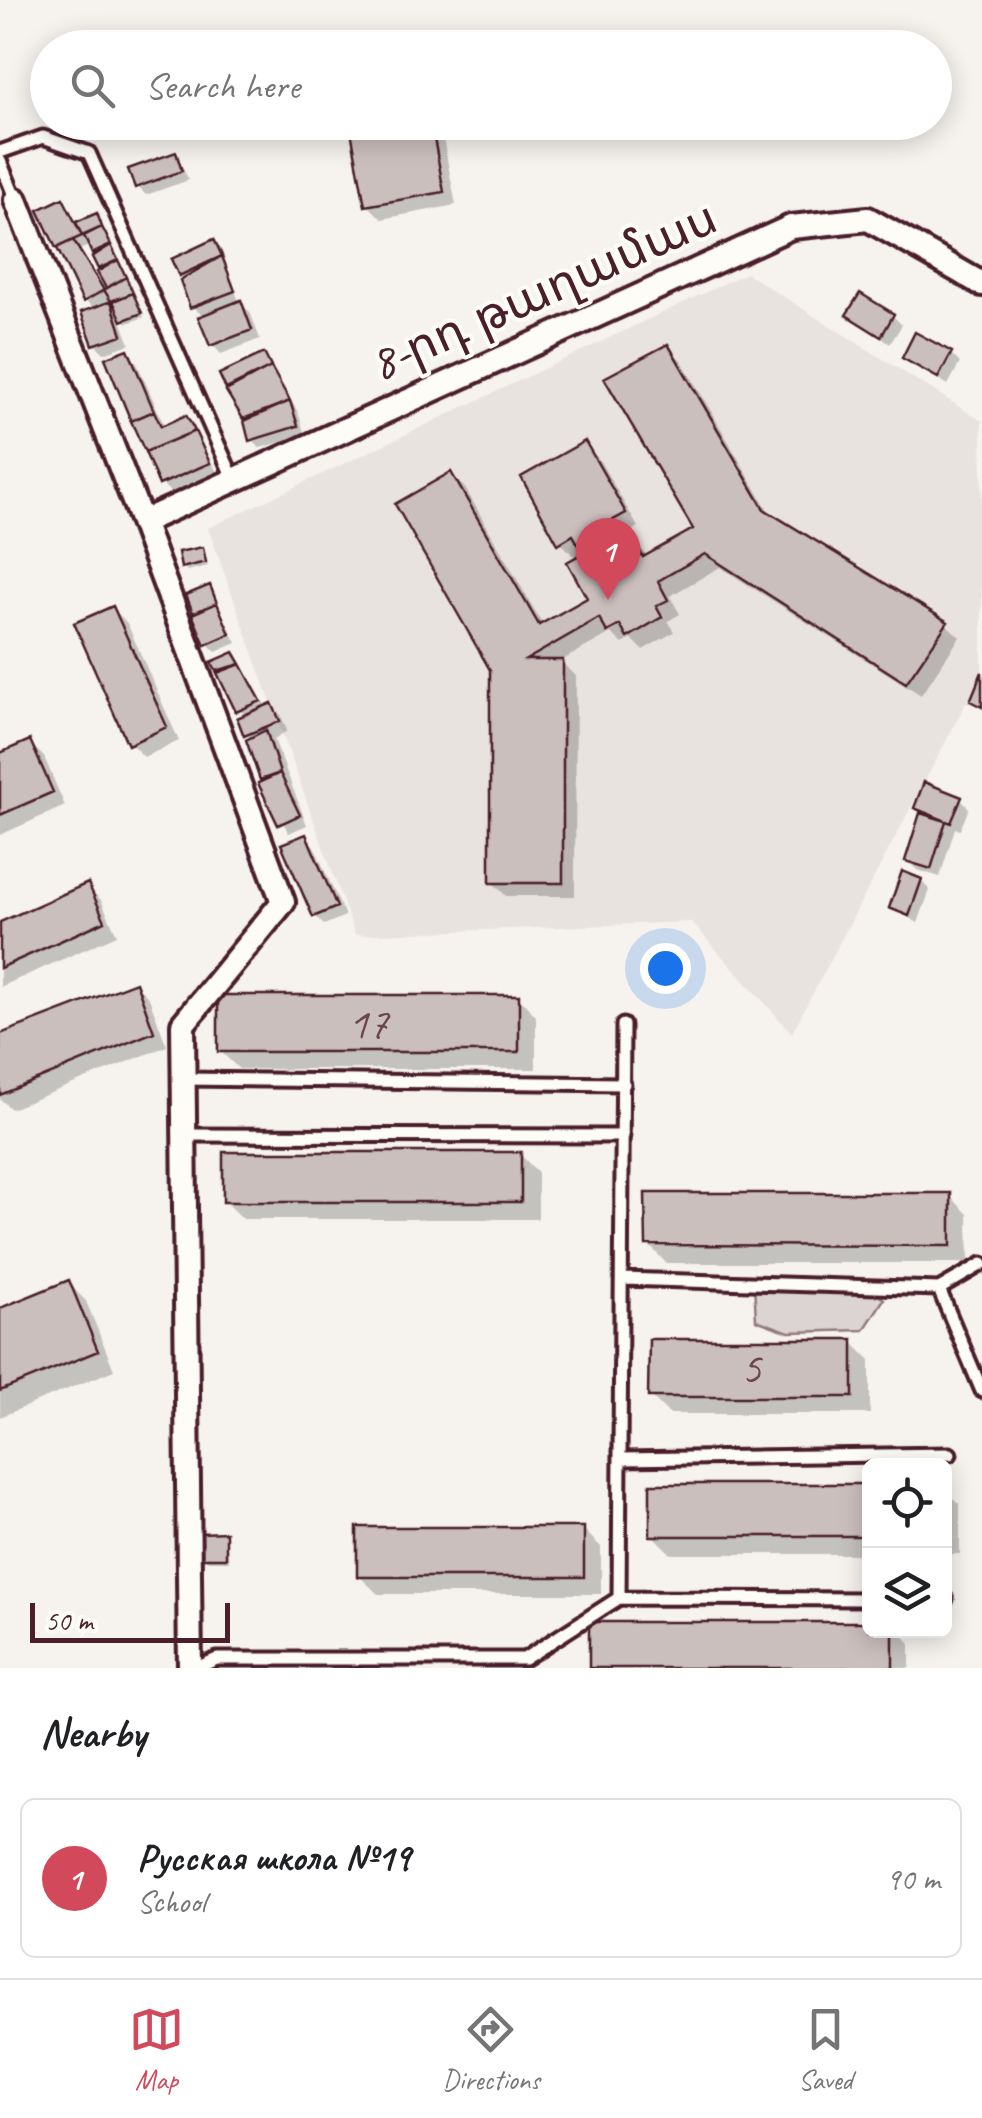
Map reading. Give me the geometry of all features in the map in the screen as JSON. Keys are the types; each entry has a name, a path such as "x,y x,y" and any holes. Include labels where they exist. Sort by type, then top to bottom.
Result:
{"street":[{"path":"16,200 142,522 282,902 183,1024 193,1668"},
{"name":"8-րդ թաղամաս","path":"142,522 791,227 868,219 982,284"}],"lane":[{"path":"0,152 32,140"},
{"path":"54,140 89,153 234,480"},
{"path":"0,161 16,200"},
{"path":"619,1598 623,1025"},
{"path":"184,1080 624,1084"},
{"path":"184,1135 623,1136"},
{"path":"622,1278 939,1288 982,1264"},
{"path":"939,1288 982,1391"},
{"path":"620,1459 950,1454"},
{"path":"193,1668 217,1659 524,1659 619,1598 862,1599"}],"shaded area":[{"path":"746,273 982,421 982,673 792,1033 691,922 355,935 208,528"},
{"path":"754,1283 862,1284 884,1299 864,1330 789,1332 756,1320"}],"building":[{"path":"353,140 434,140 444,192 365,206"},
{"path":"176,152 182,171 135,188 128,169"},
{"path":"63,198 82,236 56,248 38,210"},
{"path":"97,213 102,227 82,236 76,222"},
{"path":"102,227 111,245 92,254 84,236"},
{"path":"214,239 222,256 179,276 171,259"},
{"path":"73,240 104,290 83,302 57,248"},
{"path":"111,245 118,260 98,269 92,257"},
{"path":"222,256 235,291 190,308 180,280"},
{"path":"118,260 126,277 106,288 97,272"},
{"path":"126,277 133,293 111,301 104,290"},
{"path":"133,293 142,313 122,321 113,301"},
{"path":"860,293 894,314 881,337 846,315"},
{"path":"241,300 252,330 210,346 198,317"},
{"path":"111,301 122,335 93,345 81,312"},
{"path":"915,332 952,352 938,378 902,358"},
{"path":"668,344 764,509 948,622 906,683 705,554 658,581 668,600 656,606 662,617 627,638 620,625 607,632 599,618 526,660 563,660 563,883 490,883 490,670 395,504 451,472 539,625 587,598 567,562 583,553 573,535 558,544 521,477 585,441 626,513 597,529 605,543 628,529 643,557 693,529 604,378"},
{"path":"128,349 154,411 131,421 105,358"},
{"path":"264,353 271,367 226,389 219,374"},
{"path":"271,367 290,401 243,419 226,391"},
{"path":"290,401 298,426 249,441 244,421"},
{"path":"154,411 161,426 186,415 195,431 145,452 131,421"},
{"path":"195,431 210,463 159,485 145,452"},
{"path":"203,547 206,562 181,568 178,552"},
{"path":"210,585 217,603 193,613 186,595"},
{"path":"217,603 230,634 205,645 192,614"},
{"path":"113,606 167,727 128,745 74,623"},
{"path":"234,652 241,664 216,671 211,662"},
{"path":"241,664 261,701 236,712 217,673"},
{"path":"982,672 982,707 970,701"},
{"path":"272,703 280,721 244,736 237,718"},
{"path":"266,730 280,773 260,780 246,740"},
{"path":"30,740 53,792 0,815 0,753"},
{"path":"280,773 300,815 278,825 258,783"},
{"path":"924,782 962,797 951,823 914,808"},
{"path":"920,813 946,821 931,869 905,861"},
{"path":"306,834 337,907 313,917 281,844"},
{"path":"902,871 922,879 909,916 889,908"},
{"path":"88,883 105,921 0,968 0,922"},
{"path":"136,982 154,1032 0,1095 0,1034"},
{"path":"218,995 519,995 519,1052 218,1052"},
{"path":"223,1152 521,1152 521,1202 223,1202"},
{"path":"645,1193 951,1193 951,1246 646,1245"},
{"path":"69,1280 98,1351 0,1391 0,1308"},
{"path":"649,1339 853,1339 853,1397 648,1397"},
{"path":"650,1484 862,1484 862,1536 650,1536"},
{"path":"357,1527 584,1527 584,1577 357,1577"},
{"path":"226,1532 226,1558 201,1558 201,1533"},
{"path":"589,1622 862,1622 862,1638 893,1638 893,1668 589,1668"}],"place":[{"name":"Русская школа №19","path":"608,600"}]}
